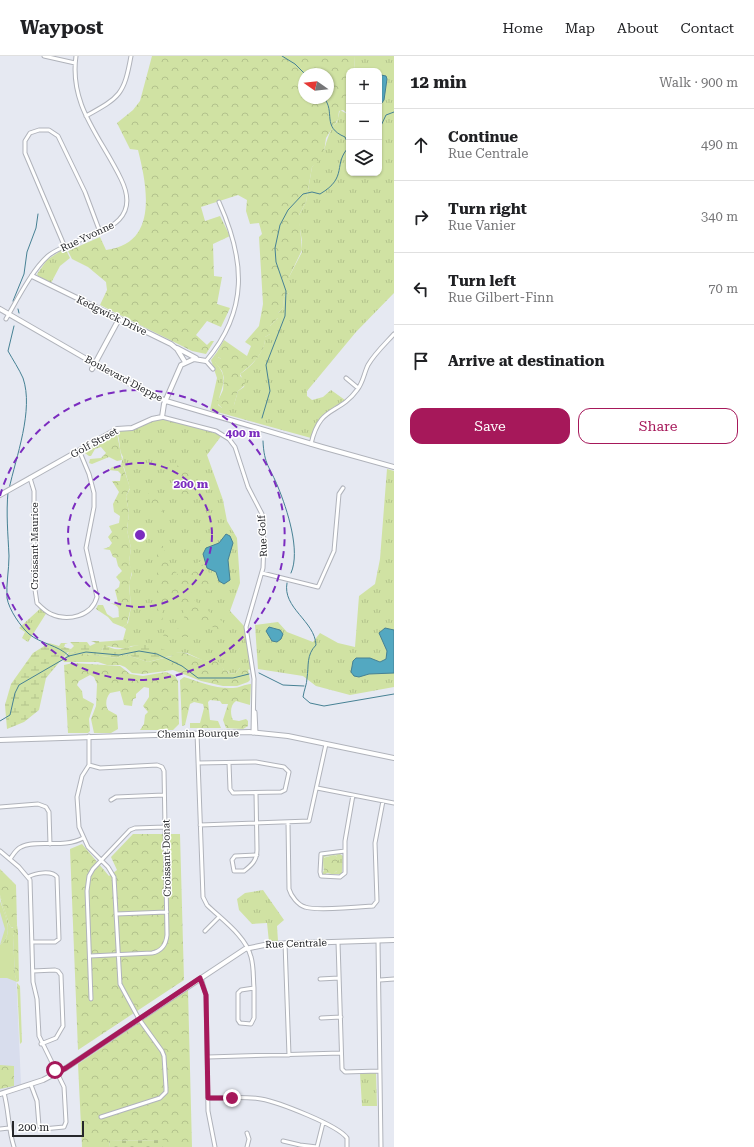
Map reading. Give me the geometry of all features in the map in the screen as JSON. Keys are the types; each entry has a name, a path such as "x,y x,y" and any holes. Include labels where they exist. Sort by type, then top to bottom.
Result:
{"street":[{"path":"44,56 75,63"},
{"name":"Rue Yvonne","path":"6,319 41,262 64,245 113,226 121,219 126,210 124,185 86,116 75,86 76,56"},
{"path":"86,116 111,103 119,95 125,85 131,56"},
{"path":"64,245 24,153 25,141 30,133 39,130 49,130 58,136 85,192 100,232"},
{"path":"206,362 219,344 229,326 235,305 239,279 235,243 219,202"},
{"name":"Kedgwick Drive","path":"32,276 175,347 185,362"},
{"name":"Boulevard Dieppe","path":"0,309 134,386 166,401 394,467"},
{"path":"92,369 120,319"},
{"path":"311,444 315,428 320,420 327,413 343,404 358,388 373,358 394,334"},
{"path":"175,347 206,362 213,369"},
{"path":"90,360 98,358"},
{"path":"98,358 101,367"},
{"path":"162,417 166,401 178,370 185,362 196,358"},
{"path":"346,378 358,388"},
{"name":"Golf Street","path":"0,495 118,428 132,428 152,419 162,417"},
{"name":"Rue Golf","path":"162,417 218,432 227,436 233,443 247,485 259,505 263,516 264,549 262,573 246,627 253,674 255,733"},
{"name":"Croissant Maurice","path":"30,478 34,491 34,589 37,602 51,614 62,617 83,615 90,610 97,597 88,563 86,548 94,508 94,493 89,474 79,450"},
{"path":"262,573 318,587 334,550 338,494 343,488"},
{"path":"197,733 203,897 206,903 242,939 248,948 252,962 254,988 254,1018 251,1024 240,1023 238,1020 238,993 241,990 254,988"},
{"name":"Chemin Bourque","path":"0,740 197,733 255,733 288,736 394,758"},
{"path":"89,736 89,765 82,776 77,796 79,827 88,847 108,867 114,877 117,955 120,984 123,993 164,1056 166,1092 160,1098 101,1117"},
{"path":"200,825 310,821 326,744"},
{"path":"198,764 256,762 287,769 289,773 284,791 236,794 231,791 229,763"},
{"name":"Croissant Donat","path":"89,765 100,768 157,765 162,767 164,771 167,912 167,940 162,949 152,954 90,956"},
{"path":"317,788 394,803"},
{"path":"256,793 257,855 254,862 245,871 234,871 232,860 234,856 257,855"},
{"path":"111,800 116,798 164,795"},
{"path":"345,852 321,854 319,863 321,876 340,877 344,875 345,852 345,836 353,795"},
{"path":"288,823 289,889 299,904 311,908 373,906 377,901 375,840 383,801"},
{"path":"0,807 41,804 46,807 49,812 50,844"},
{"path":"91,999 89,876 101,860 130,830 135,828 165,827"},
{"path":"10,859 21,847 71,843 83,838"},
{"path":"0,851 28,877 30,886 33,988 37,999 39,1036 41,1044 57,1073 64,1091 66,1122 64,1127 43,1129 39,1126 37,1101 31,1085"},
{"path":"28,877 35,874 51,873 57,877 59,939 55,942 32,942"},
{"path":"116,914 167,912"},
{"path":"205,931 219,917"},
{"name":"Rue Centrale","path":"2,1094 31,1085 57,1073 233,955 248,948 261,945 394,940"},
{"path":"378,941 380,980 379,1071 381,1147"},
{"path":"338,942 342,1068 344,1071 379,1071"},
{"path":"285,944 289,1055"},
{"path":"33,971 55,970 61,975 63,1026 56,1038 41,1044"},
{"path":"200,978 206,995 208,1098 210,1122 215,1147"},
{"path":"320,980 339,978"},
{"path":"380,980 394,979"},
{"path":"321,1018 341,1017"},
{"path":"208,1057 341,1053"},
{"path":"2,1094 8,1109 9,1128 14,1147"},
{"path":"208,1098 246,1098 268,1101 344,1133 347,1138 347,1147"},
{"path":"283,1141 317,1147 323,1123"},
{"path":"0,1129 9,1128"},
{"path":"247,1133 249,1139 247,1147"}],"shaded area":[{"path":"0,899 15,950 21,1084 0,1090"}],"green space":[{"path":"152,56 355,56 354,68 346,68 346,112 343,110 339,111 338,119 326,138 324,152 317,152 320,160 312,167 306,202 299,215 302,250 289,277 289,293 284,297 283,308 278,313 278,318 270,326 270,334 265,337 265,343 257,358 240,374 240,376 245,380 245,385 238,391 234,405 230,409 222,408 217,403 223,390 224,378 222,371 214,361 215,359 221,359 217,356 217,352 224,340 247,356 251,346 245,342 259,326 263,304 259,237 262,234 259,223 250,224 246,211 247,200 238,195 201,207 205,221 220,216 230,236 213,244 214,276 222,277 217,304 230,308 221,327 207,321 196,335 207,345 211,341 214,341 206,354 192,351 100,305 107,290 106,282 88,267 72,259 68,251 100,237 106,250 123,245 135,237 142,225 146,196 138,150 130,149 117,123 133,110 140,101"},
{"path":"355,56 394,56 394,293 356,332 307,391 307,396 312,400 323,397 331,390 345,400 328,411 320,419 313,430 311,438 210,410 217,378 211,360 217,352 218,357 221,359 216,359 215,362 220,368 224,379 218,405 222,408 234,405 238,391 244,387 245,383 240,374 257,358 263,348 265,337 270,334 270,326 278,318 278,313 283,308 284,297 289,293 289,277 302,252 302,241 298,217 306,202 312,167 317,161 316,152 324,152 327,140 337,122 340,110 346,113 346,176 382,176 382,68 354,68"},
{"path":"65,248 70,258 60,266 51,283 38,276 37,274 47,260"},
{"path":"157,419 165,419 222,435 207,455 223,500 227,521 237,538 240,583 230,611 244,626 251,670 240,668 236,673 229,674 228,671 224,670 220,664 214,660 202,660 187,653 170,652 145,645 131,646 126,649 127,645 123,640 126,629 123,627 128,623 131,607 129,583 132,574 129,562 131,548 127,530 129,513 126,496 130,489 124,467 121,465 123,457 117,433 86,450 86,448 117,431"},
{"path":"117,433 122,460 117,461 109,457 92,464 89,463 90,459 101,458 106,453 101,447 95,449 91,456 89,456 85,453 86,450"},
{"path":"180,462 184,463 190,475 193,499 190,501 185,501 182,497 176,468"},
{"path":"120,465 123,466 130,488 126,496 129,513 127,530 131,548 129,562 132,571 129,585 131,607 127,624 123,627 113,623 108,617 96,609 98,605 103,605 107,614 113,618 119,617 119,610 116,606 110,603 116,604 118,602 115,590 119,587 120,582 116,577 122,571 118,566 116,558 113,557 110,550 103,549 109,547 112,543 108,537 112,532 109,526 119,523 120,516 114,512 113,504 119,492 112,481 120,481 121,474 118,471 109,470 112,467 117,468"},
{"path":"387,469 394,471 394,687 350,695 316,686 303,676 258,669 255,625 278,622 287,632 313,642 320,633 338,643 355,647 359,596 375,584 380,559"},
{"path":"152,487 154,488 162,507 163,520 156,516 149,499 148,490"},
{"path":"157,545 163,546 168,563 180,577 189,576 195,571 198,562 201,562 204,568 213,577 215,583 210,585 210,592 196,585 190,588 190,590 195,601 223,622 225,628 224,630 221,631 210,626 185,624 183,607 165,604 162,612 163,626 159,625 157,607"},
{"path":"42,607 47,612 28,642 22,638 25,632 19,628"},
{"path":"185,628 199,631 191,637 163,637 165,630"},
{"path":"124,640 128,646 126,649 107,646 103,647 102,652 98,642"},
{"path":"91,641 99,641 102,652 104,644 115,649 146,645 173,652 174,655 148,662 124,654 117,658 68,652 46,678 39,710 24,722 7,729 5,705 11,684 33,653 49,643 59,646 61,643 68,643 65,644 64,647 71,649 74,646 70,642 87,642 90,646 96,643"},
{"path":"69,652 117,658 124,654 148,662 172,656 173,652 182,653 204,660 214,660 219,662 224,670 227,670 229,674 236,673 240,668 245,667 248,669 250,680 237,686 223,686 201,681 173,670 143,674 132,673 120,665 107,665 98,662 64,662 63,660"},
{"path":"73,663 120,666 130,674 143,676 166,672 175,676 178,681 179,724 173,730 140,730 144,724 145,715 148,712 143,706 149,697 149,688 144,687 136,694 136,698 133,699 132,706 124,705 120,691 110,693 106,706 108,710 117,715 118,729 111,733 94,733 91,719 96,706 97,684 94,677 90,675 79,681 77,685 82,691 83,698 94,704 89,719 90,731 88,733 68,733 64,665"},
{"path":"184,677 208,685 226,688 235,688 251,684 250,705 236,701 231,710 233,720 239,721 246,719 248,721 248,726 243,729 226,728 223,720 228,704 222,704 220,701 210,700 208,702 210,720 218,721 221,728 190,728 190,723 200,723 204,708 203,704 194,702 190,704 185,725 182,726 180,680"},
{"path":"133,834 180,834 184,980 78,1050 70,849 82,844 109,876 117,870 111,857"},
{"path":"340,854 343,856 342,874 327,874 323,874 321,858 323,855","holes":["334,855 337,856 338,869 336,872 327,874 323,871 324,857"]},
{"path":"334,855 338,857 338,870 334,873 324,873 323,858"},
{"path":"0,869 16,885 17,925 15,928 11,927 9,924 0,895"},
{"path":"263,890 284,920 277,926 278,941 269,942 267,923 252,924 239,910 237,899 245,893"},
{"path":"0,894 9,924 12,928 17,925 18,932 15,932 13,937 15,975 17,982 7,978 0,978 0,945 8,934 8,927"},
{"path":"0,901 8,924 8,930 5,941 0,945 5,929 0,912"},
{"path":"15,931 18,932 19,981 17,982 15,975 13,937"},
{"path":"0,952 10,952 11,972 0,972"},
{"path":"17,983 20,986 22,1042 20,1044"},
{"path":"188,990 192,1147 163,1147 162,1140 109,1141 110,1147 82,1147 78,1064"},
{"path":"0,1065 14,1066 14,1086 0,1089"},
{"path":"360,1073 376,1073 377,1106 362,1106"},
{"path":"163,1140 163,1147 110,1147 109,1141"}],"water":[{"path":"382,75 386,76 387,79 384,100 382,103"},
{"path":"226,534 230,536 233,543 228,560 230,580 224,584 219,581 216,572 207,568 203,554 206,548 219,543"},
{"path":"269,627 280,630 283,634 281,639 277,642 272,641 266,631"},
{"path":"385,628 394,630 394,673 369,674 359,677 354,676 351,672 353,661 356,658 370,658 380,662 386,659 387,651 379,633"}],"waterway":[{"path":"282,56 299,68"},
{"path":"327,104 333,129 345,137 346,140"},
{"path":"382,124 386,115 394,112"},
{"path":"262,418 270,391 266,365 285,316 286,291 276,262 275,248 280,225 288,210 303,194 312,192 320,194 329,188 337,176 341,159 346,151"},
{"path":"13,301 24,274 27,252 36,228 38,214"},
{"path":"18,309 19,313"},
{"path":"9,489 23,434 26,404 26,391 23,378 8,351 14,326"},
{"path":"263,441 266,461 282,496 292,530 294,542 294,564 291,573"},
{"path":"8,492 8,603 22,627 29,634 60,649 69,656"},
{"path":"287,583 289,600 310,629 314,636 316,645 309,657 307,680 303,697 310,703 324,706 394,694"},
{"path":"0,721 10,715 15,693 19,685 69,656 86,652 119,655 139,651 157,654 182,666 198,678 233,678 249,674"},
{"path":"259,673 283,685 304,686"}],"route":[{"path":"55,1070 57,1073 66,1068 200,978 206,995 208,1098 232,1098"}]}
